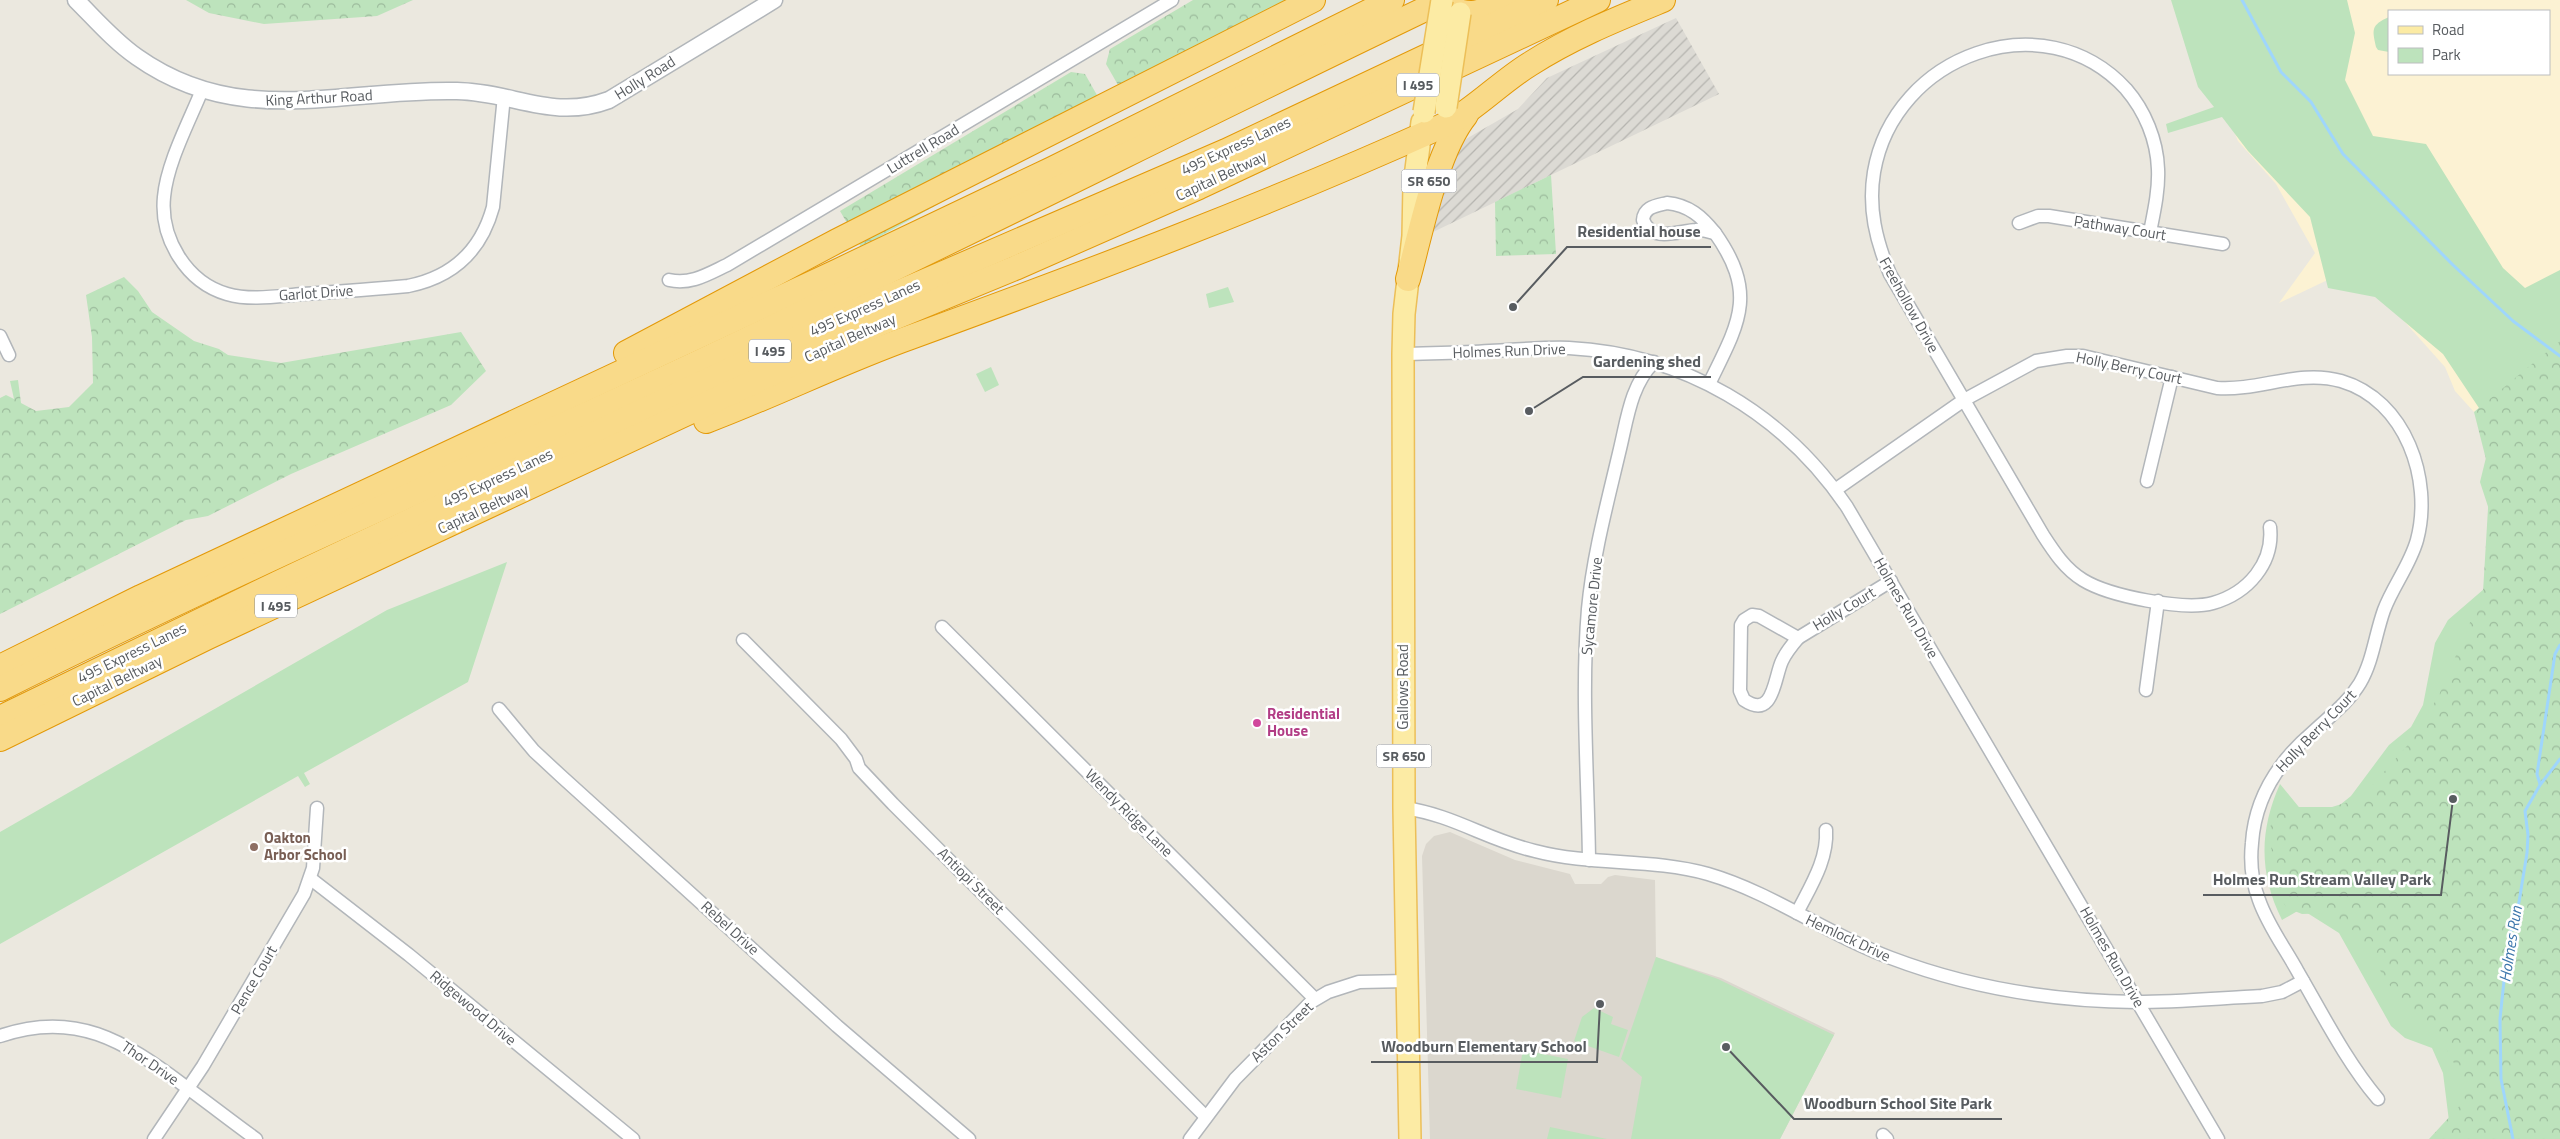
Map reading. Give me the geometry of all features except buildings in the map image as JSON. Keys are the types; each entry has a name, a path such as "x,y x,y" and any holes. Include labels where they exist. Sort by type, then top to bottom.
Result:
{"highway":[{"path":"465,445 614,359 777,272 1314,0"},
{"path":"0,667 140,596 1025,181 1392,0"},
{"name":"495 Express Lanes","path":"0,690 157,612 825,303 1239,98 1460,3 1507,0"},
{"name":"495 Express Lanes","path":"0,718 278,583 842,317 1226,151 1546,0"},
{"name":"Capital Beltway","path":"0,739 199,642 867,329 1016,268 1238,169 1598,0"},
{"path":"1238,169 1625,0"},
{"path":"1408,279 1445,150 1457,126 1472,107 1528,65 1569,41 1663,0"},
{"path":"554,476 713,418 878,349 1169,240 1309,184 1433,120 1472,107"}],"main road":[{"name":"Gallows Road","path":"1410,1139 1404,808 1403,354 1408,279 1414,236 1414,185 1433,120 1460,3"}],"street":[{"name":"King Arthur Road","path":"76,0 136,57 157,70 202,90 224,96 275,102 456,91 504,96"},
{"name":"Holly Road","path":"504,96 561,109 596,105 630,89 774,0"},
{"name":"Luttrell Road","path":"669,280 680,283 696,279 727,265 1172,0"},
{"name":"Freehollow Drive","path":"2150,232 2158,182 2152,136 2134,98 2120,82 2094,61 2073,50 2055,44 2014,40 1983,47 1963,55 1929,77 1901,108 1882,142 1872,186 1873,219 1881,253 1890,274 2043,535 2065,566 2097,588 2113,593 2158,601 2204,604 2236,593 2253,578 2266,559 2270,547 2270,527"},
{"name":"Garlot Drive","path":"202,90 166,185 164,214 167,231 177,253 191,273 214,289 242,297 408,286 424,283 452,269 474,249 489,222 493,207 504,96"},
{"path":"1710,384 1735,332 1741,296 1734,265 1715,233 1696,212 1676,204 1656,205 1647,209 1644,214 1645,226 1655,233 1676,234 1697,230 1715,233"},
{"name":"Pathway Court","path":"2019,223 2038,216 2049,216 2223,244"},
{"path":"0,336 9,355"},
{"name":"Holmes Run Drive","path":"1403,354 1568,348 1624,355 1654,362 1710,384 1754,410 1777,428 1811,461 1835,490 2218,1139"},
{"name":"Holly Berry Court","path":"1835,490 1964,400 2022,367 2036,361 2066,356 2095,358 2172,377 2234,389 2303,377 2329,378 2344,382 2372,396 2396,420 2412,449 2418,467 2422,502 2417,540 2411,557 2385,606 2367,671 2348,700 2292,751 2280,765 2263,793 2254,822 2251,860 2259,900 2278,938 2352,1065 2378,1099"},
{"name":"Sycamore Drive","path":"1590,860 1586,672 1588,608 1604,516 1634,390 1646,370 1654,362"},
{"path":"2147,481 2172,377"},
{"name":"Holly Court","path":"1798,638 1890,581"},
{"path":"2146,690 2158,601"},
{"path":"1756,615 1798,638 1782,661 1769,700 1756,705 1744,700 1740,691 1741,625 1744,620 1756,615"},
{"name":"Wendy Ridge Lane","path":"942,627 1314,1000"},
{"name":"Antiopi Street","path":"743,640 841,739 856,759 859,768 893,804 1206,1117"},
{"name":"Rebel Drive","path":"499,708 534,751 561,776 837,1026 969,1139"},
{"name":"Pence Court","path":"154,1139 188,1089 304,894 311,879 317,808"},
{"name":"Hemlock Drive","path":"1404,808 1444,816 1496,840 1534,851 1590,860 1650,863 1709,875 1759,894 1843,938 1889,958 1966,982 2044,996 2138,1002 2262,996 2282,992 2303,981"},
{"path":"1796,913 1822,862 1826,849 1826,830"},
{"name":"Ridgewood Drive","path":"311,879 409,955 633,1139"},
{"name":"Aston Street","path":"1190,1139 1248,1065 1314,1000 1340,987 1359,982 1407,981"},
{"name":"Thor Drive","path":"0,1036 30,1028 52,1027 89,1031 125,1044 256,1139"}],"shaded area":[{"path":"2179,0 2560,0 2560,341 2474,412 2455,391 2445,367 2378,292 2336,276 2279,303 2315,253 2276,184 2238,141"},
{"path":"1676,18 1719,94 1431,233 1452,147 1518,109 1547,78"},
{"path":"1450,832 1515,860 1570,874 1575,884 1601,884 1608,877 1615,875 1655,880 1656,957 1721,978 1835,1033 1780,1139 1430,1139 1422,856 1426,844 1434,836"}],"green space":[{"path":"186,0 413,0 377,16 264,24 209,13"},
{"path":"1193,0 1290,0 1126,99 1106,64 1110,49"},
{"path":"2171,0 2347,0 2355,33 2345,80 2373,136 2426,144 2503,268 2525,288 2560,270 2560,1139 2449,1121 2443,1073 2432,1048 2405,1038 2391,1026 2339,933 2301,909 2282,920 2274,903 2269,886 2264,852 2268,819 2280,784 2307,817 2336,808 2351,796 2389,745 2411,727 2423,705 2435,643 2448,620 2484,589 2495,528 2480,482 2493,429 2443,354 2375,297 2328,288 2310,217 2248,151 2222,117 2168,133 2166,124 2214,107 2198,87"},
{"path":"2388,18 2388,52 2378,50 2376,47 2374,28"},
{"path":"1071,72 1085,74 1106,111 861,247 840,211"},
{"path":"1551,175 1556,254 1496,256 1495,202"},
{"path":"124,277 138,291 152,312 194,341 219,349 228,355 281,363 461,332 486,371 451,405 291,474 208,516 186,520 0,614 0,398 6,395 14,399 10,381 18,380 21,403 36,411 69,407 93,383 92,337 86,295"},
{"path":"1228,287 1234,302 1209,308 1206,294"},
{"path":"2560,341 2560,1139 2429,1139 2465,1100 2457,1069 2435,1027 2398,998 2355,932 2331,913 2302,914 2287,908 2278,895 2269,832 2273,817 2285,807 2332,807 2361,798 2413,739 2439,695 2483,592 2490,475 2474,412"},
{"path":"991,367 999,385 985,392 976,374"},
{"path":"507,562 468,682 304,773 310,784 305,787 298,776 0,944 0,832 387,610"},
{"path":"1656,957 1718,979 1834,1035 1780,1139 1631,1139 1642,1077 1621,1059"},
{"path":"1594,1008 1613,1017 1611,1024 1628,1030 1619,1057 1574,1041 1582,1017"},
{"path":"1523,1050 1568,1059 1561,1098 1516,1089"},
{"path":"1550,1127 1607,1139 1547,1139"}],"waterway":[{"path":"2242,0 2281,72 2311,102 2343,154 2453,265 2513,321 2560,356"},
{"path":"2540,784 2537,774 2555,654 2560,645"},
{"name":"Holmes Run","path":"2513,1139 2501,1079 2500,1019 2508,942 2519,902 2527,853 2528,835 2525,811 2540,785 2560,759"}],"place":[{"name":"Residential house","path":"1513,307"},
{"name":"Gardening shed","path":"1529,411"},
{"name":"Residential House","path":"1257,723"},
{"name":"Holmes Run Stream Valley Park","path":"2453,799"},
{"name":"Oakton Arbor School","path":"254,847"},
{"name":"Woodburn Elementary School","path":"1600,1004"},
{"name":"Woodburn School Site Park","path":"1726,1047"}]}
